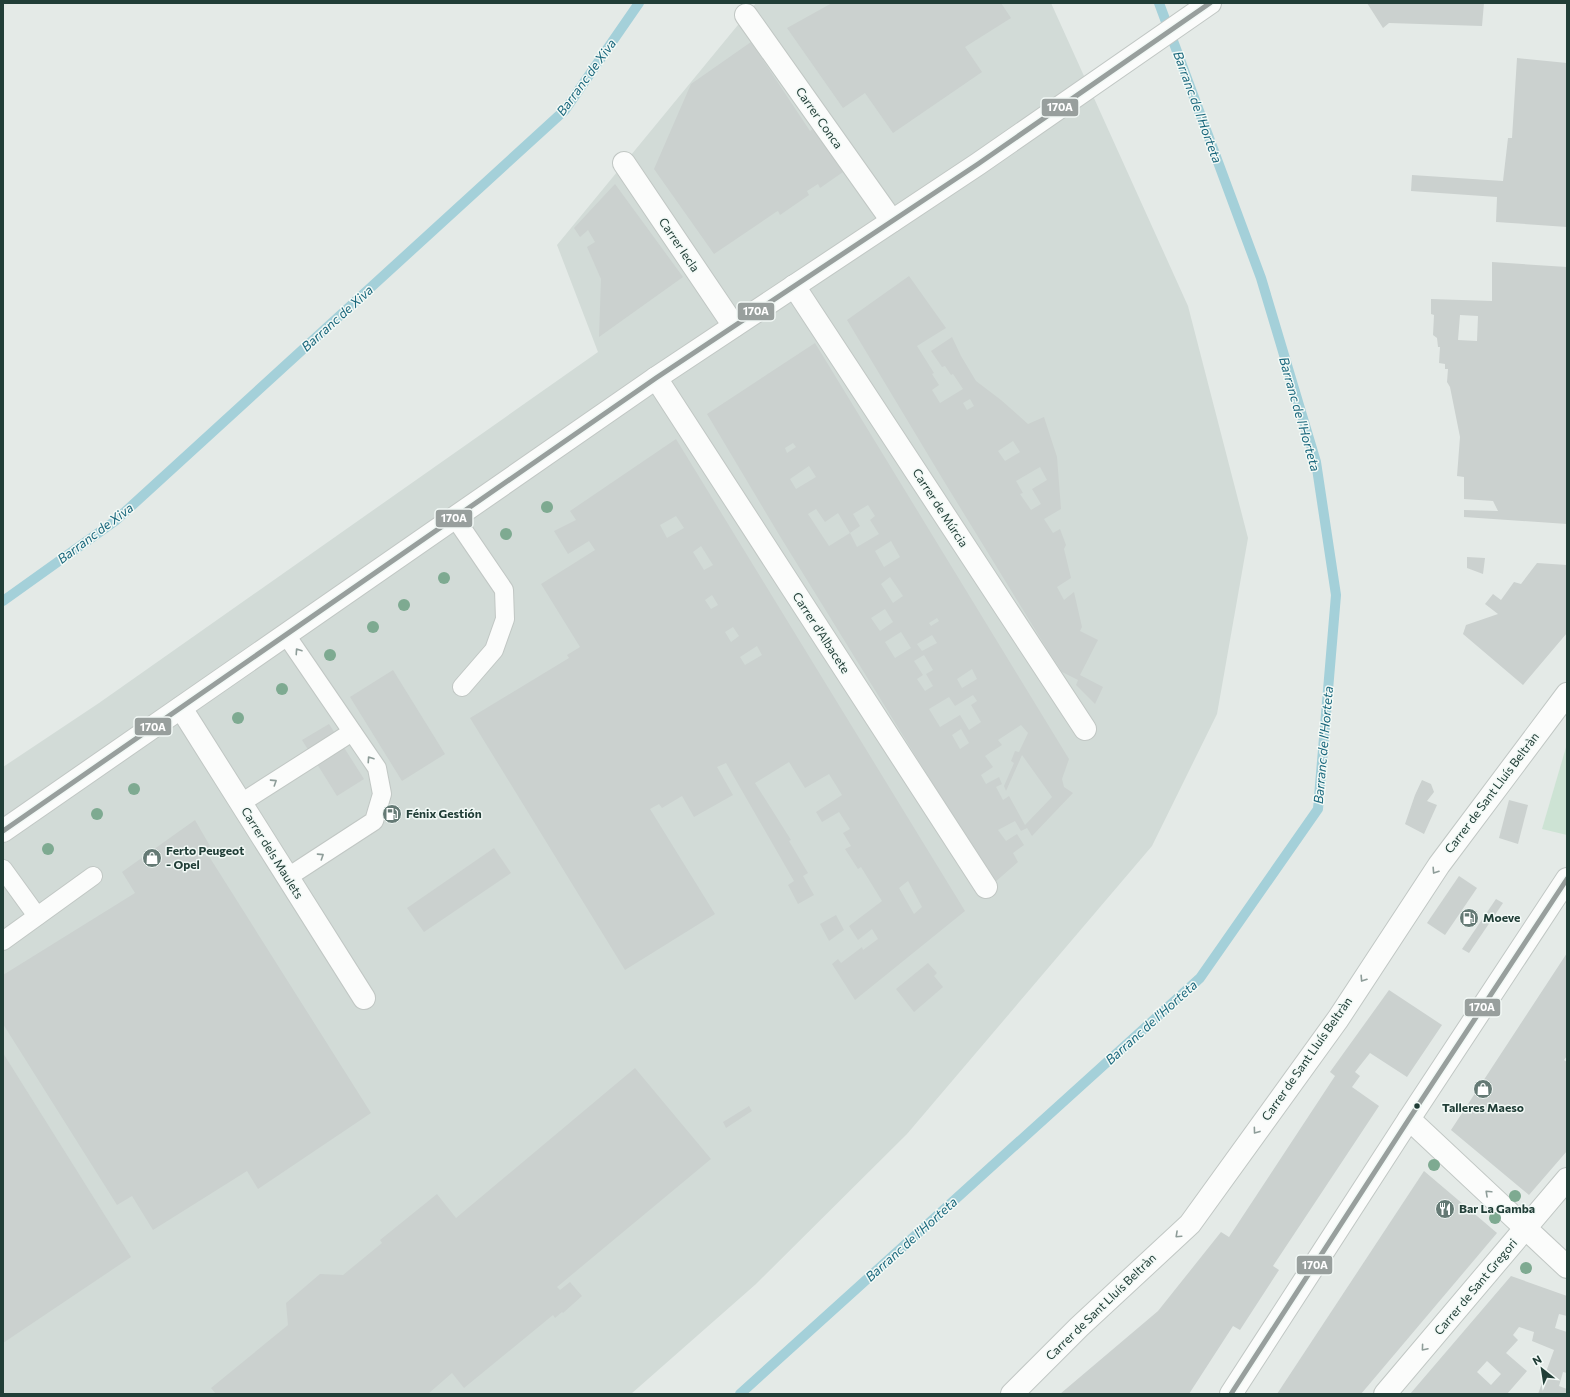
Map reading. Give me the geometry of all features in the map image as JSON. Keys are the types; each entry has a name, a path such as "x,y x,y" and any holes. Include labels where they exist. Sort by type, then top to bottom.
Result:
{"street":[{"path":"3,831 656,378 978,164 1210,3"},
{"name":"Carrer Conca","path":"746,15 892,221"},
{"name":"Carrer Iecla","path":"624,163 734,326"},
{"name":"Carrer de Múrcia","path":"794,286 1085,729"},
{"name":"Carrer d'Albacete","path":"656,378 986,887"},
{"name":"Carrer de Sant Lluís Beltràn","path":"1012,1394 1079,1327 1190,1224 1338,1019 1439,864 1567,694"},
{"name":"Carrer dels Maulets","path":"181,708 364,998"},
{"path":"1231,1394 1567,879"},
{"path":"1409,1119 1567,1267"},
{"name":"Carrer de Sant Gregori","path":"1386,1394 1567,1180"}],"lane":[{"path":"455,518 504,590 505,604 505,619 494,650 462,687"},
{"path":"286,635 377,768 382,794 374,821 288,877"},
{"path":"241,803 352,732"},
{"path":"3,869 37,916"},
{"path":"3,941 93,876"}],"shaded area":[{"path":"756,3 1051,3 1188,306 1248,538 1217,714 1152,846 907,1134 756,1284 631,1394 3,1394 3,767 99,703 598,352 557,245"}],"green space":[{"path":"1567,744 1567,835 1542,829"}],"building":[{"path":"832,3 1001,3 1011,18 965,47 982,72 893,133 865,93 843,108 787,28"},
{"path":"1367,3 1484,3 1482,26 1389,23 1383,28"},
{"path":"751,42 810,131 814,128 843,172 820,188 818,184 807,191 809,195 780,215 778,211 776,212 714,254 654,169 691,84"},
{"path":"1517,58 1567,63 1567,227 1496,222 1497,197 1411,191 1412,175 1503,181 1508,138 1512,138"},
{"path":"615,184 683,277 599,337 601,279 587,247 595,242 588,230 580,237 574,228"},
{"path":"1492,262 1567,267 1567,524 1464,517 1464,510 1498,511 1493,501 1464,499 1464,477 1457,476 1460,437 1450,387 1447,382 1448,369 1445,369 1445,364 1439,363 1440,347 1438,347 1437,338 1433,335 1434,315 1431,314 1431,299 1492,301","holes":["1460,315 1478,316 1477,341 1458,340"]},
{"path":"909,276 946,328 917,346 934,373 932,374 939,385 932,390 940,403 963,389 953,374 951,375 945,366 942,367 931,351 952,337 976,381 1001,400 1028,424 1044,417 1057,457 1061,509 1044,519 1053,533 1060,529 1066,545 1064,549 1071,578 1057,587 1064,600 1074,592 1082,627 1080,631 1098,640 1080,675 1103,687 1095,704 1076,685 1078,680 1062,672 1047,649 847,320","holes":["970,399 974,406 967,410 963,403","1013,441 1020,452 1005,461 998,451","1040,467 1047,480 1032,489 1041,504 1031,510 1020,494 1023,493 1016,481"]},
{"path":"815,343 1069,759 1062,779 1064,787 1073,793 1032,836 1027,828 1021,831 1015,821 998,830 1006,841 1017,834 1024,845 1013,853 1018,862 994,883 778,533 707,414","holes":["793,443 796,447 787,453 785,448","809,466 816,477 796,489 790,479","868,505 875,516 870,520 879,534 857,547 850,533 860,526 853,514","816,509 825,522 838,513 850,533 829,546 808,514","891,541 900,557 884,567 875,551","890,577 903,596 893,603 881,584","885,609 893,622 880,631 871,618","937,618 939,621 931,626 929,623","901,632 911,648 895,658 885,642","932,635 937,643 922,651 917,644","924,655 933,670 926,674 933,686 925,691 917,679 923,675 914,661","972,669 977,679 962,688 957,679","973,695 977,701 971,705 981,722 969,730 960,715 940,727 929,709 949,697 955,706","1021,725 1028,733 1019,752 1015,751 1011,761 1014,763 1004,786 1006,791 1022,755 1052,797 1025,825 1009,796 1003,800 996,787 1002,784 999,777 986,784 981,775 993,767 985,756 1002,745 998,740","961,729 969,743 960,749 952,735"]},
{"path":"676,439 965,911 855,1000 832,964 838,959 841,963 862,947 863,950 878,939 872,929 858,940 849,926 882,901 861,867 858,869 845,849 851,846 843,833 850,829 839,812 822,822 816,812 842,795 829,774 805,788 789,762 755,783 791,840 789,841 808,873 803,876 814,895 798,904 788,885 794,881 726,763 717,767 733,795 694,817 682,796 662,808 659,804 650,809 715,914 625,970 470,718 569,658 567,655 580,647 541,584 595,550 589,541 568,554 554,531 576,520 570,511","holes":["676,516 684,528 667,538 660,525","701,546 713,565 704,570 693,552","712,595 718,605 711,609 705,600","733,627 739,636 731,642 725,632","757,646 762,655 745,665 740,657","908,881 922,907 914,914 899,888"]},
{"path":"1467,557 1485,558 1483,574 1467,568"},
{"path":"1537,563 1567,565 1567,633 1523,685 1463,634 1466,625 1498,614 1485,604 1493,594 1501,600 1514,582 1521,584"},
{"path":"393,670 445,754 402,781 350,697"},
{"path":"329,724 364,779 337,796 302,740"},
{"path":"1422,780 1431,784 1434,792 1427,801 1437,805 1424,834 1405,824"},
{"path":"1509,800 1528,805 1518,844 1499,838"},
{"path":"195,820 210,846 205,850 371,1113 258,1189 247,1171 153,1230 132,1196 117,1205 3,1024 3,975 135,893 122,872"},
{"path":"494,848 511,873 424,932 407,908"},
{"path":"1459,876 1477,888 1445,935 1427,923"},
{"path":"1496,899 1503,903 1469,953 1462,949"},
{"path":"836,915 844,930 829,941 820,924"},
{"path":"1567,953 1567,1056 1564,1060 1567,1062 1567,1151 1529,1195 1451,1130"},
{"path":"928,963 937,973 934,976 943,987 914,1012 896,989"},
{"path":"1389,990 1442,1025 1407,1077 1370,1053 1355,1072 1360,1076 1352,1087 1379,1106 1273,1266 1279,1270 1240,1330 1233,1326 1189,1394 1060,1394 1158,1311 1221,1232 1229,1237 1335,1076 1330,1072"},
{"path":"3,1053 131,1257 3,1343"},
{"path":"635,1068 711,1159 557,1287 560,1290 570,1282 582,1296 563,1313 562,1312 555,1318 553,1315 464,1388 452,1373 428,1394 216,1394 211,1388 288,1325 286,1303 320,1274 343,1275 382,1243 380,1240 437,1194 456,1218"},
{"path":"749,1106 752,1111 726,1128 723,1122"},
{"path":"1424,1171 1497,1233 1361,1394 1277,1394"},
{"path":"1511,1276 1567,1296 1567,1316 1559,1314 1555,1328 1567,1332 1567,1373 1563,1372 1559,1386 1567,1389 1567,1394 1538,1394 1554,1350 1532,1341 1534,1332 1519,1327 1513,1335 1518,1340 1506,1353 1527,1371 1507,1394 1410,1394","holes":["1487,1361 1501,1374 1491,1385 1477,1372"]}],"waterway":[{"name":"Barranc de Xiva","path":"3,601 115,521 565,110 639,3"},
{"name":"Barranc de l'Horteta","path":"740,1394 1200,978 1318,809 1336,595 1316,462 1261,278 1159,3"}],"transit line":[{"name":"170A","path":"3,831 656,378 978,164 1210,3"},
{"name":"170A","path":"1231,1394 1567,879"}],"place":[{"name":"Fénix Gestión","path":"392,814"},
{"name":"Ferto Peugeot - Opel","path":"152,858"},
{"name":"Moeve","path":"1469,918"},
{"name":"Talleres Maeso","path":"1483,1089"},
{"name":"Bar La Gamba","path":"1445,1209"}]}
